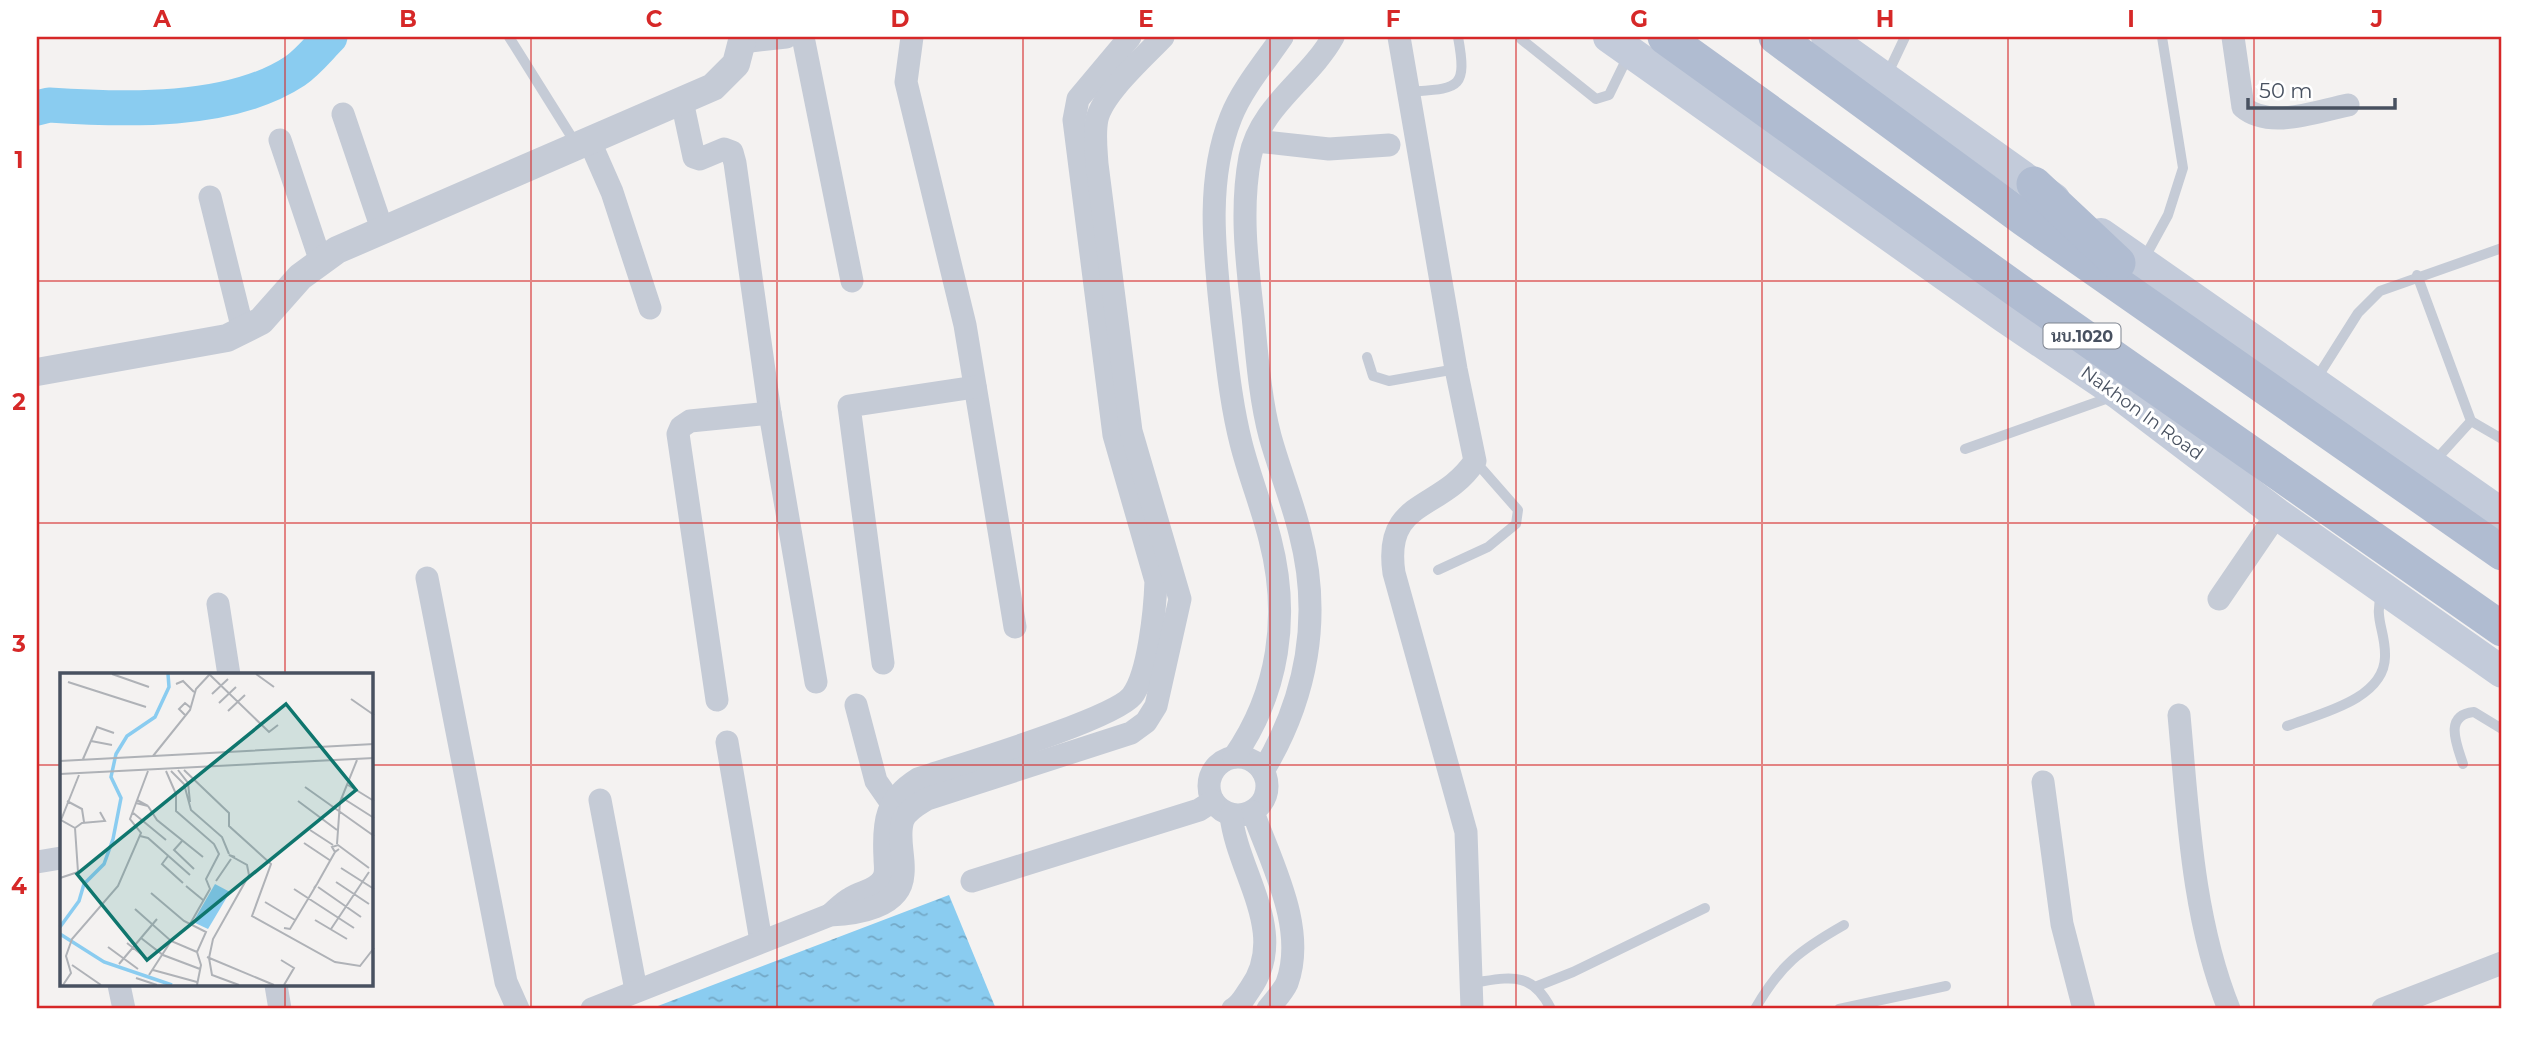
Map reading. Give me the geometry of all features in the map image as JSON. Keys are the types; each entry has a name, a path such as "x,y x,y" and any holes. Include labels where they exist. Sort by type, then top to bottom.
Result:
{"main road":[{"name":"Nakhon In Road","path":"1665,37 2017,290 2502,629"},
{"path":"1776,37 2220,357 2502,553"},
{"path":"1827,37 2034,184 2141,264 2502,514"},
{"name":"Nakhon In Road","path":"1620,44 2003,316 2119,394 2277,514 2502,672"},
{"path":"2034,184 2220,357"}],"street":[{"path":"37,372 227,338 261,321 300,277 337,250 713,86 736,64 743,39 786,37"},
{"path":"803,37 852,281"},
{"path":"912,37 906,82 965,325 1015,627"},
{"path":"592,1009 830,915 858,914 884,903 898,890 904,876 897,811 901,790 918,779 1065,729 1131,697 1141,678 1155,604 1156,582 1138,494 1131,431 1088,165 1074,120 1078,99 1130,37"},
{"path":"1088,165 1097,116 1108,97 1163,37"},
{"path":"1268,1009 1287,984 1293,945 1288,910 1232,809 1209,779 1214,769 1234,757 1254,727 1273,672 1279,632 1279,591 1271,541 1240,441 1226,356 1213,217 1220,150 1231,115 1282,37"},
{"path":"1263,771 1283,737 1304,679 1310,635 1310,588 1300,534 1270,434 1256,353 1244,218 1251,157 1259,129 1289,88 1315,64 1333,37"},
{"path":"1399,37 1456,369 1475,461 1455,486 1405,517 1394,531 1391,552 1397,586 1466,832 1472,1009"},
{"path":"2233,37 2243,107 2251,114 2273,119 2348,105"},
{"path":"1261,67 1289,88"},
{"path":"681,101 694,157 700,159 724,149 732,152 735,163 770,413 816,682"},
{"path":"343,114 383,229"},
{"path":"280,140 321,262"},
{"path":"1256,141 1329,149 1390,145"},
{"path":"584,144 617,205 650,308"},
{"path":"210,197 243,330"},
{"path":"1215,251 1246,249"},
{"path":"883,663 849,406 975,387"},
{"path":"717,700 678,433 681,427 690,421 770,413"},
{"path":"897,811 1131,733 1146,722 1156,706 1180,600 1138,494"},
{"path":"2219,599 2277,514"},
{"path":"428,578 506,982 518,1009"},
{"path":"1279,591 1310,588"},
{"path":"218,604 229,673"},
{"path":"856,705 876,781 897,811"},
{"path":"2179,715 2199,895 2212,958 2229,1009"},
{"path":"1065,729 1070,752"},
{"path":"727,742 761,941"},
{"path":"972,881 1199,810 1232,809 1267,794 1263,771 1256,763 1234,757"},
{"path":"2043,782 2062,924 2084,1009"},
{"path":"600,800 636,990"},
{"path":"1232,809 1233,834 1262,916 1266,945 1262,973 1233,1009"},
{"path":"37,863 60,858"},
{"path":"2386,1008 2502,963"},
{"path":"119,986 124,1009"},
{"path":"276,986 280,1009"}],"lane":[{"path":"509,37 584,144"},
{"path":"1408,92 1449,89 1461,78 1464,67 1458,37"},
{"path":"1885,78 1905,37"},
{"path":"2141,264 2168,215 2183,168 2162,37"},
{"path":"1521,39 1596,99 1609,95 1620,44"},
{"path":"2313,384 2368,300 2380,290 2417,275 2502,248"},
{"path":"2417,275 2470,421 2502,438"},
{"path":"1367,358 1373,376 1389,382 1456,369"},
{"path":"1965,449 2119,394"},
{"path":"2431,465 2470,421"},
{"path":"1438,570 1488,547 1516,524 1518,510 1475,461"},
{"path":"2287,726 2345,704 2371,685 2385,657 2377,616 2382,589"},
{"path":"2463,764 2454,733 2454,724 2459,718 2474,712 2502,729"},
{"path":"1535,986 1573,972 1705,908"},
{"path":"1755,1009 1776,976 1797,953 1844,925"},
{"path":"1471,983 1517,977 1535,986 1551,1009"},
{"path":"1839,1009 1946,986"}],"water":[{"path":"949,895 996,1009 650,1009"}],"waterway":[{"path":"37,108 49,105 110,108 176,106 240,95 269,85 295,71 330,37"}]}
